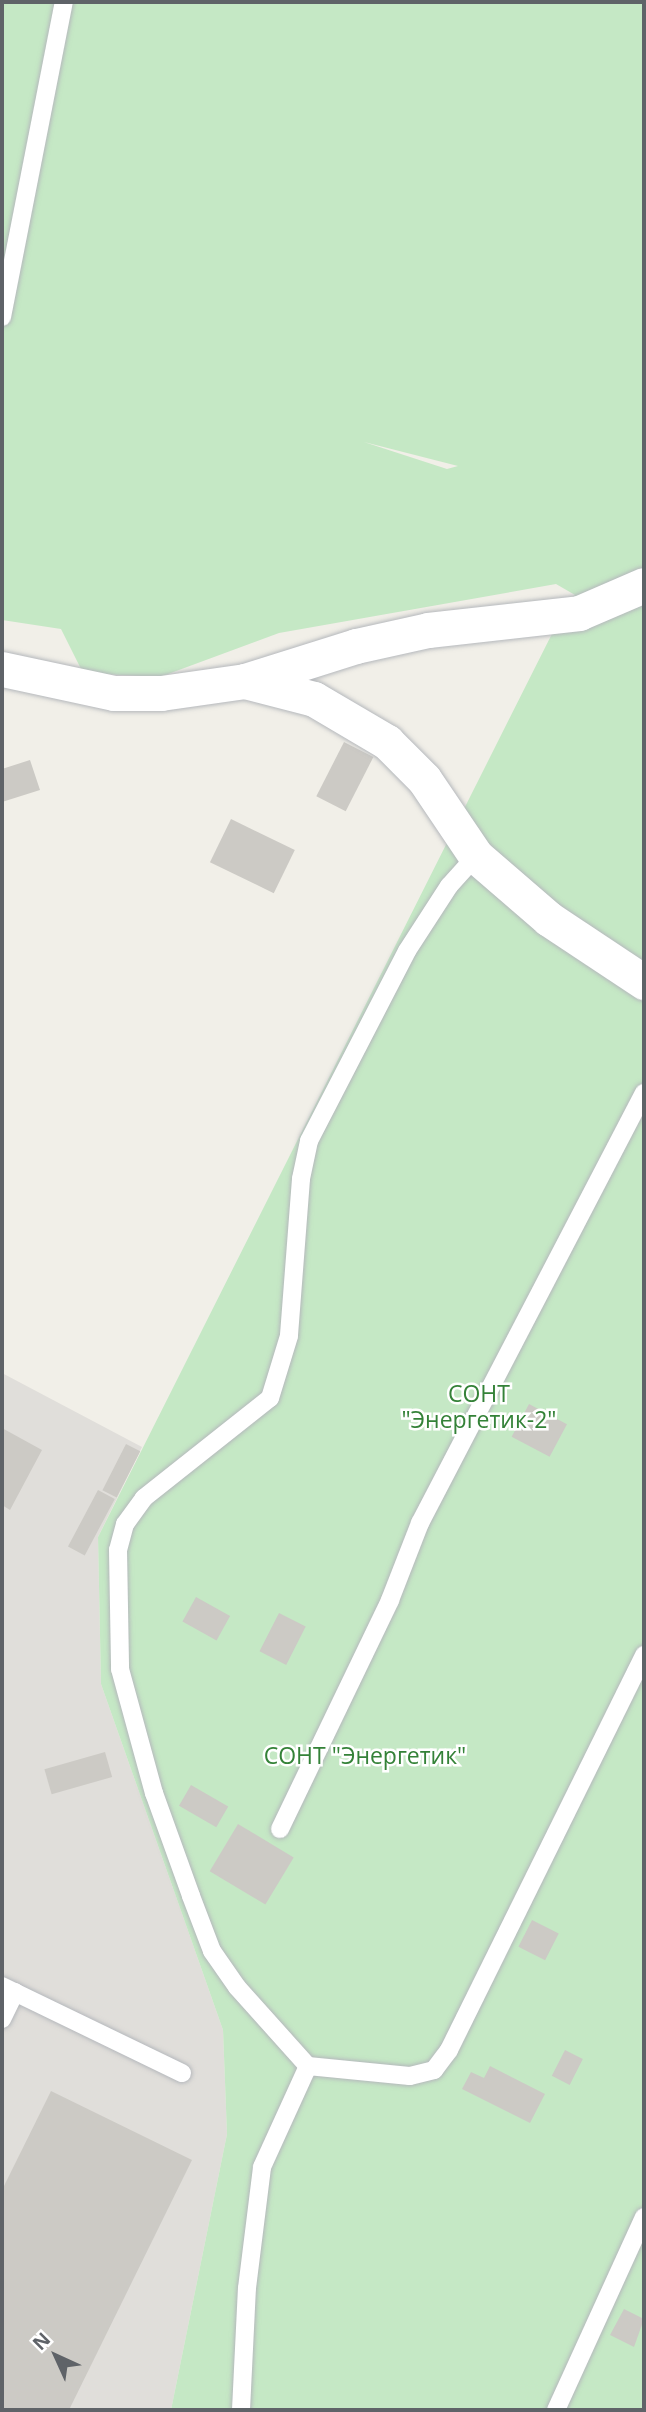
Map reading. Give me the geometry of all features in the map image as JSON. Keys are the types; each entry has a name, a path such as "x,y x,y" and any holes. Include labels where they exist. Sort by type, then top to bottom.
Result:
{"street":[{"path":"2,669 114,693 161,693 245,681 356,646 428,630 579,612 644,585"},
{"path":"245,681 314,699 387,742 424,779 476,856 549,919 644,982"}],"lane":[{"path":"2,317 64,2"},
{"path":"476,856 449,886 407,951 309,1141 301,1179 289,1336 270,1398 144,1498 125,1524 118,1550 117,1623 123,1682 153,1793 212,1951 237,1987 308,2066 410,2076 434,2070 449,2050 644,1655"},
{"path":"279,1829 390,1600 420,1523 644,1093"},
{"path":"2,2019 8,1989 182,2073"},
{"path":"241,2410 247,2288 262,2167 308,2066"},
{"path":"555,2410 644,2217"}],"shaded area":[{"path":"2,1373 142,1447 98,1537 101,1684 223,2030 227,2134 171,2410 2,2410"}],"green space":[{"path":"2,2 644,2 644,2410 171,2410 227,2134 223,2030 101,1684 98,1537 570,598 575,595 556,584 279,633 160,677 83,673 61,629 2,620","holes":["364,442 458,466 447,469"]}],"building":[{"path":"344,742 373,757 346,811 316,796"},
{"path":"30,760 40,790 2,802 2,769"},
{"path":"231,819 295,850 274,893 210,862"},
{"path":"529,1404 567,1424 550,1457 512,1437"},
{"path":"2,1428 42,1450 10,1510 2,1505"},
{"path":"126,1444 140,1451 117,1498 102,1490"},
{"path":"98,1490 115,1499 85,1555 68,1547"},
{"path":"196,1597 230,1616 217,1640 182,1621"},
{"path":"279,1613 306,1627 286,1665 259,1651"},
{"path":"105,1752 112,1777 52,1794 44,1769"},
{"path":"191,1785 228,1806 216,1827 179,1806"},
{"path":"238,1824 294,1857 265,1905 210,1871"},
{"path":"532,1920 559,1934 545,1960 518,1947"},
{"path":"565,2050 583,2059 570,2085 552,2076"},
{"path":"490,2066 545,2094 530,2123 462,2089 471,2072 484,2078"},
{"path":"51,2091 192,2160 69,2410 2,2410 2,2190"},
{"path":"624,2309 644,2319 634,2347 610,2335"}],"park label":[{"name":"СОНТ \"Энергетик-2\"","path":"479,1406"},
{"name":"СОНТ \"Энергетик\"","path":"365,1755"}]}
